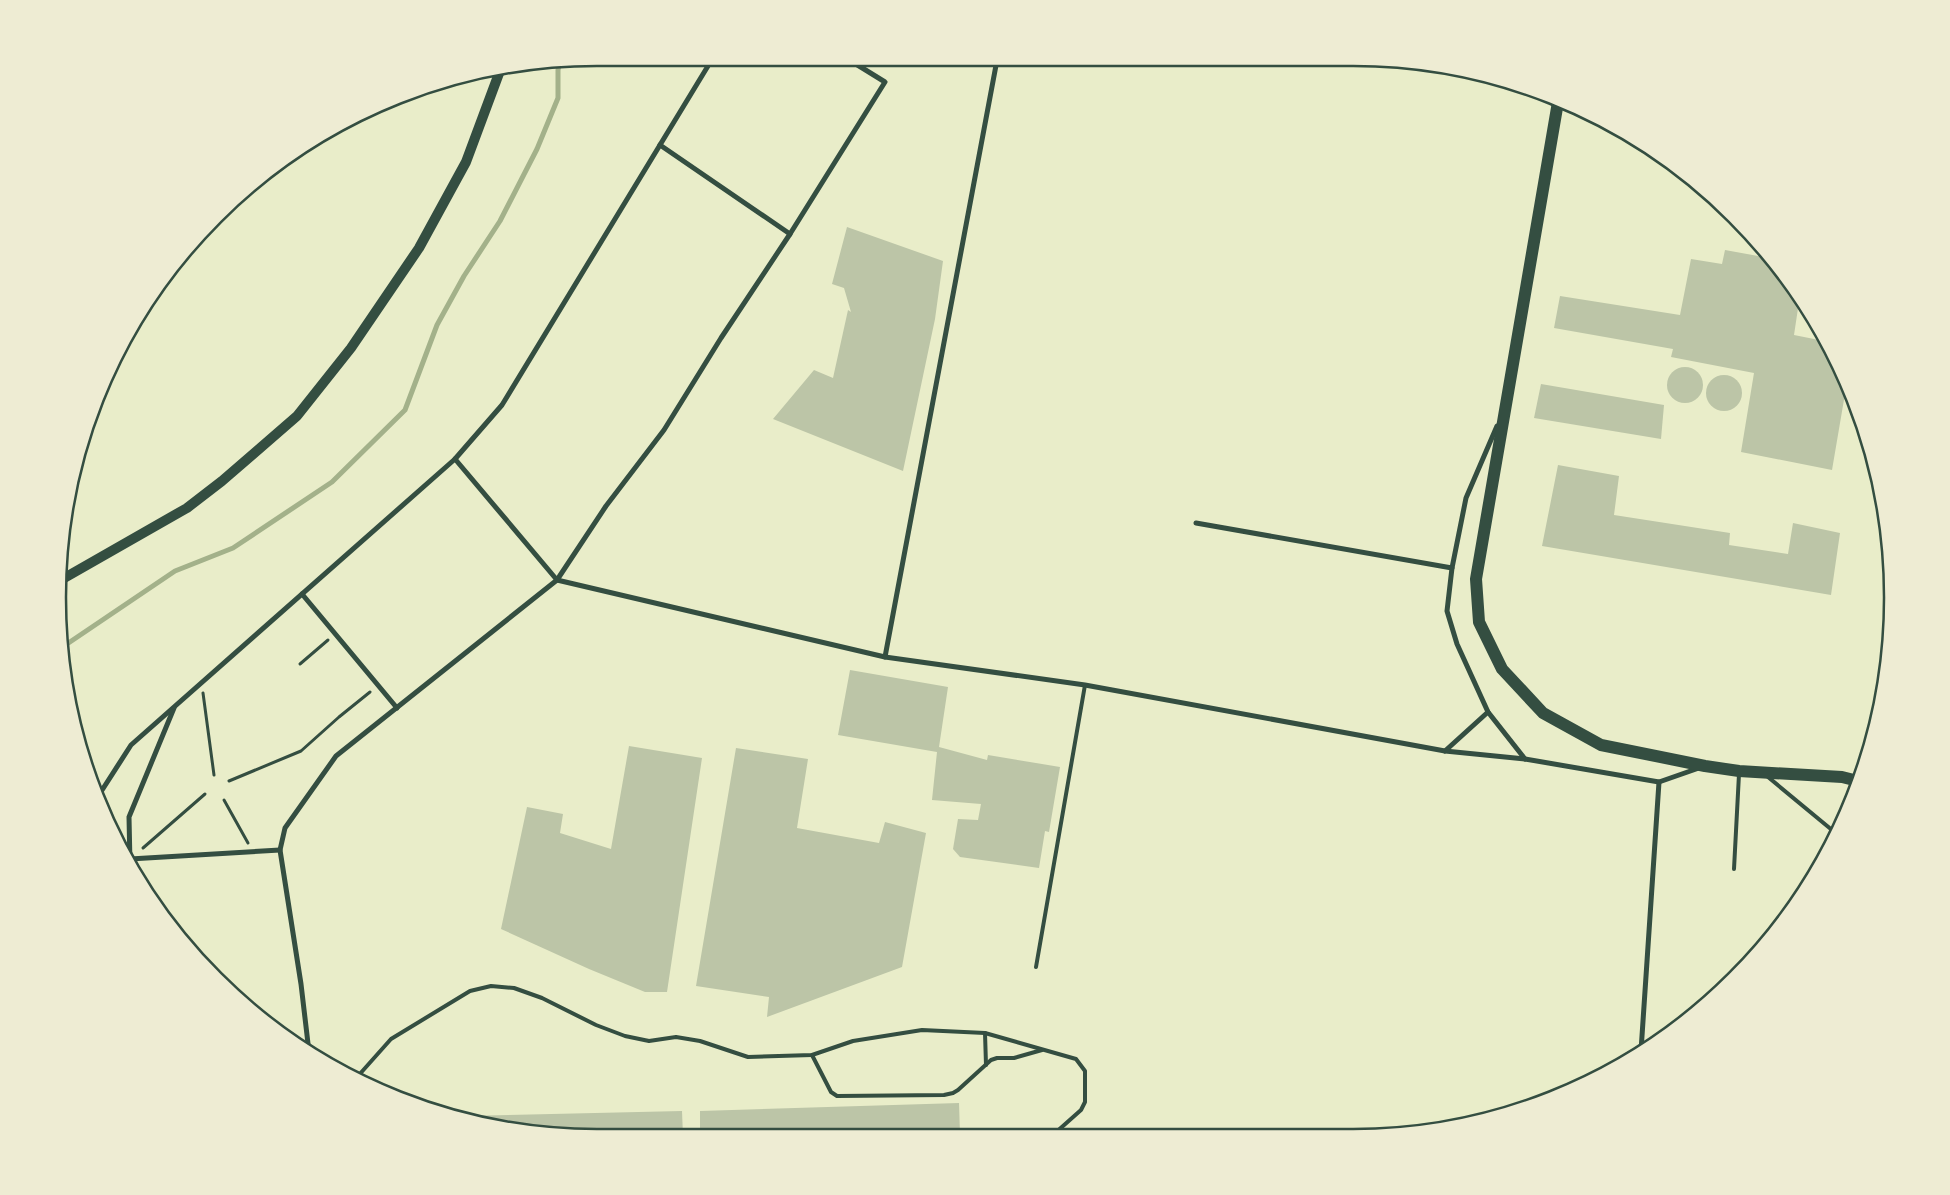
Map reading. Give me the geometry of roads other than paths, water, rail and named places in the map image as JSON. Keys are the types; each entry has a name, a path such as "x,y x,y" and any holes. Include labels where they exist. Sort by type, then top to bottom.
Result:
{"main road":[{"path":"67,577 187,508 222,481 297,416 351,348 419,248 466,162 498,75"},
{"path":"1557,107 1476,580 1479,622 1502,669 1543,713 1601,745 1739,771 1842,777 1852,779"}],"street":[{"path":"102,789 131,745 455,459 502,405 708,66"},
{"path":"308,1043 302,984 280,850 285,828 336,756 557,580 606,506 664,430 885,82 859,66"},
{"path":"886,657 996,66"},
{"path":"660,145 790,234"},
{"path":"1505,407 1466,498 1452,568 1447,611 1457,644 1488,712 1525,759"},
{"path":"455,459 557,580 886,657 1085,685 1445,751 1525,759 1658,782 1705,766"},
{"path":"1196,523 1452,568"},
{"path":"302,594 397,708"},
{"path":"130,849 129,817 175,706"},
{"path":"1445,751 1488,712"},
{"path":"1641,1043 1658,782"},
{"path":"136,861 280,850"}],"lane":[{"path":"1036,967 1085,685"},
{"path":"1734,870 1739,771"},
{"path":"1762,772 1830,829"},
{"path":"361,1073 391,1039 470,991 491,986 514,988 542,998 596,1025 625,1036 649,1041 676,1037 700,1041 748,1057 812,1055 854,1042 922,1030 985,1033 1076,1059 1085,1071 1085,1102 1081,1110 1060,1129"},
{"path":"985,1033 986,1065"},
{"path":"812,1055 832,1092 837,1096 953,1093 991,1060 1014,1058 1042,1050"}],"waterway":[{"path":"68,643 175,571 233,548 332,482 405,410 437,325 464,276 500,221 537,149 558,98 559,68"}]}
